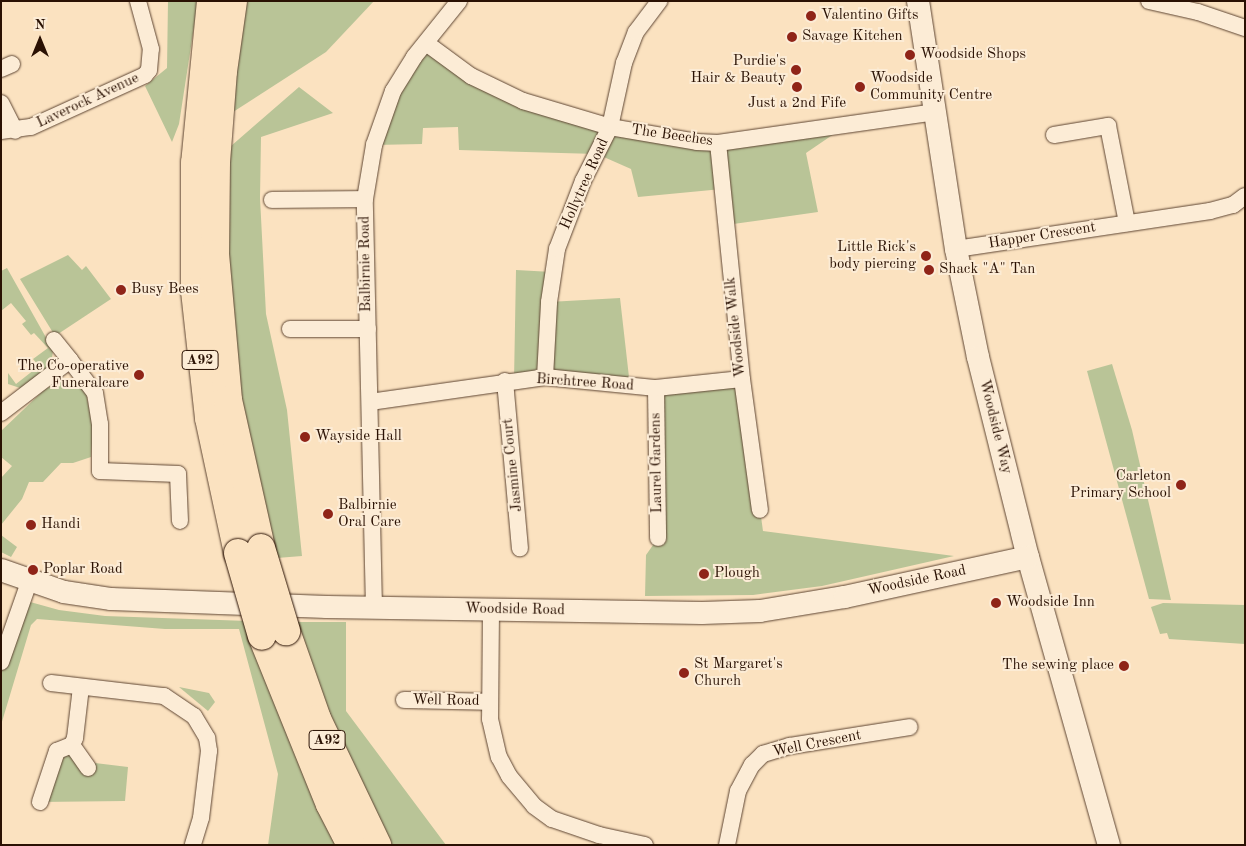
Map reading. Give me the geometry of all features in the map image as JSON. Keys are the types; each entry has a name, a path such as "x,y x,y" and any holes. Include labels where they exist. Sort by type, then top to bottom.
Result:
{"highway":[{"name":"A92","path":"211,1 213,70 205,163 192,227 200,358 224,495 250,550 274,634 330,804 351,845"},
{"name":"A92","path":"213,70 233,1"},
{"name":"A92","path":"274,634 377,845"}],"street":[{"name":"Laverock Avenue","path":"1,103 8,131 145,75 149,70 151,49 138,1"},
{"name":"Balbirnie Road","path":"374,608 366,199 374,145 385,110 403,73 460,1"},
{"name":"Hollytree Road","path":"545,377 549,302 558,249 583,182 610,127 624,63 636,32 659,1"},
{"name":"Woodside Way","path":"918,1 956,250 978,357 1028,557 1109,845"},
{"path":"1149,1 1198,12 1245,28"},
{"name":"The Beeches","path":"426,43 471,76 523,102 610,127 718,143 936,112"},
{"path":"1054,136 1108,126 1127,223"},
{"name":"Woodside Walk","path":"718,143 742,379 760,510"},
{"name":"Happer Crescent","path":"956,250 1224,208 1245,196"},
{"name":"Balbirnie Road","path":"272,200 366,199"},
{"name":"Balbirnie Road","path":"290,329 368,329"},
{"path":"54,340 95,393 100,424 100,471 178,474 180,521"},
{"path":"1,413 70,360"},
{"name":"Birchtree Road","path":"370,402 505,381 545,377 656,388 742,379"},
{"name":"Jasmine Court","path":"505,381 520,548"},
{"name":"Laurel Gardens","path":"656,388 658,538"},
{"name":"Woodside Road","path":"1,570 29,582 64,592 104,599 374,608 760,611 845,597 1028,557"},
{"path":"1,662 29,582"},
{"name":"Well Road","path":"491,610 489,702 492,736 499,757 521,792 552,818 598,840 644,845"},
{"path":"51,683 164,696 207,721 208,767 201,818 192,845"},
{"path":"81,687 72,745 88,768"},
{"name":"Well Road","path":"404,700 489,702"},
{"name":"Well Crescent","path":"727,845 738,791 752,765 763,754 790,746 910,727"},
{"path":"40,802 58,751 72,745"}],"green space":[{"path":"168,1 198,1 179,124 172,142 145,86 167,68"},
{"path":"240,1 374,1 326,52 233,112"},
{"path":"426,43 523,101 697,142 847,125 806,153 818,212 726,225 722,189 638,197 631,169 597,154 459,150 458,127 423,128 422,144 374,145"},
{"path":"299,87 333,113 261,137 260,198 266,314 287,410 302,556 277,558 229,359 223,153"},
{"path":"68,255 82,270 86,266 111,299 55,336 20,279"},
{"path":"7,268 53,350 51,367 20,388 8,384 8,373 16,384 39,366 33,359 48,348 34,333 31,335 22,324 26,321 11,303 1,311 1,271"},
{"path":"516,270 552,272 549,302 620,298 630,386 514,380"},
{"path":"1112,364 1132,430 1171,600 1149,599 1087,371"},
{"path":"65,378 74,380 86,392 93,429 91,457 73,463 61,463 43,482 29,482 22,499 1,525 1,478 12,466 1,457 1,431 44,390"},
{"path":"742,379 763,531 954,556 822,586 753,595 645,596 646,555 658,538 656,388"},
{"path":"1,535 17,547 11,557 1,552"},
{"path":"23,600 59,610 105,616 248,621 347,845 268,845 278,774 239,629 165,629 37,619 31,625 1,725 1,662"},
{"path":"1163,603 1245,605 1245,644 1169,639 1167,633 1160,634 1151,607"},
{"path":"297,622 346,622 346,711 446,845 386,845 344,755"},
{"path":"179,687 209,693 215,702 208,711"},
{"path":"62,749 88,768 95,763 128,767 125,801 40,802"}],"place":[{"name":"Valentino Gifts","path":"811,16"},
{"name":"Savage Kitchen","path":"792,37"},
{"name":"Woodside Shops","path":"910,55"},
{"name":"Purdie's Hair & Beauty","path":"796,70"},
{"name":"Just a 2nd Fife","path":"797,87"},
{"name":"Woodside Community Centre","path":"860,87"},
{"name":"Little Rick's body piercing","path":"926,256"},
{"name":"Shack \"A\" Tan","path":"929,270"},
{"name":"Busy Bees","path":"121,290"},
{"name":"The Co-operative Funeralcare","path":"139,375"},
{"name":"Wayside Hall","path":"305,437"},
{"name":"Carleton Primary School","path":"1181,485"},
{"name":"Balbirnie Oral Care","path":"328,514"},
{"name":"Handi","path":"31,525"},
{"name":"Poplar Road","path":"33,570"},
{"name":"Plough","path":"704,574"},
{"name":"Woodside Inn","path":"996,603"},
{"name":"The sewing place","path":"1124,666"},
{"name":"St Margaret's Church","path":"684,673"}]}
